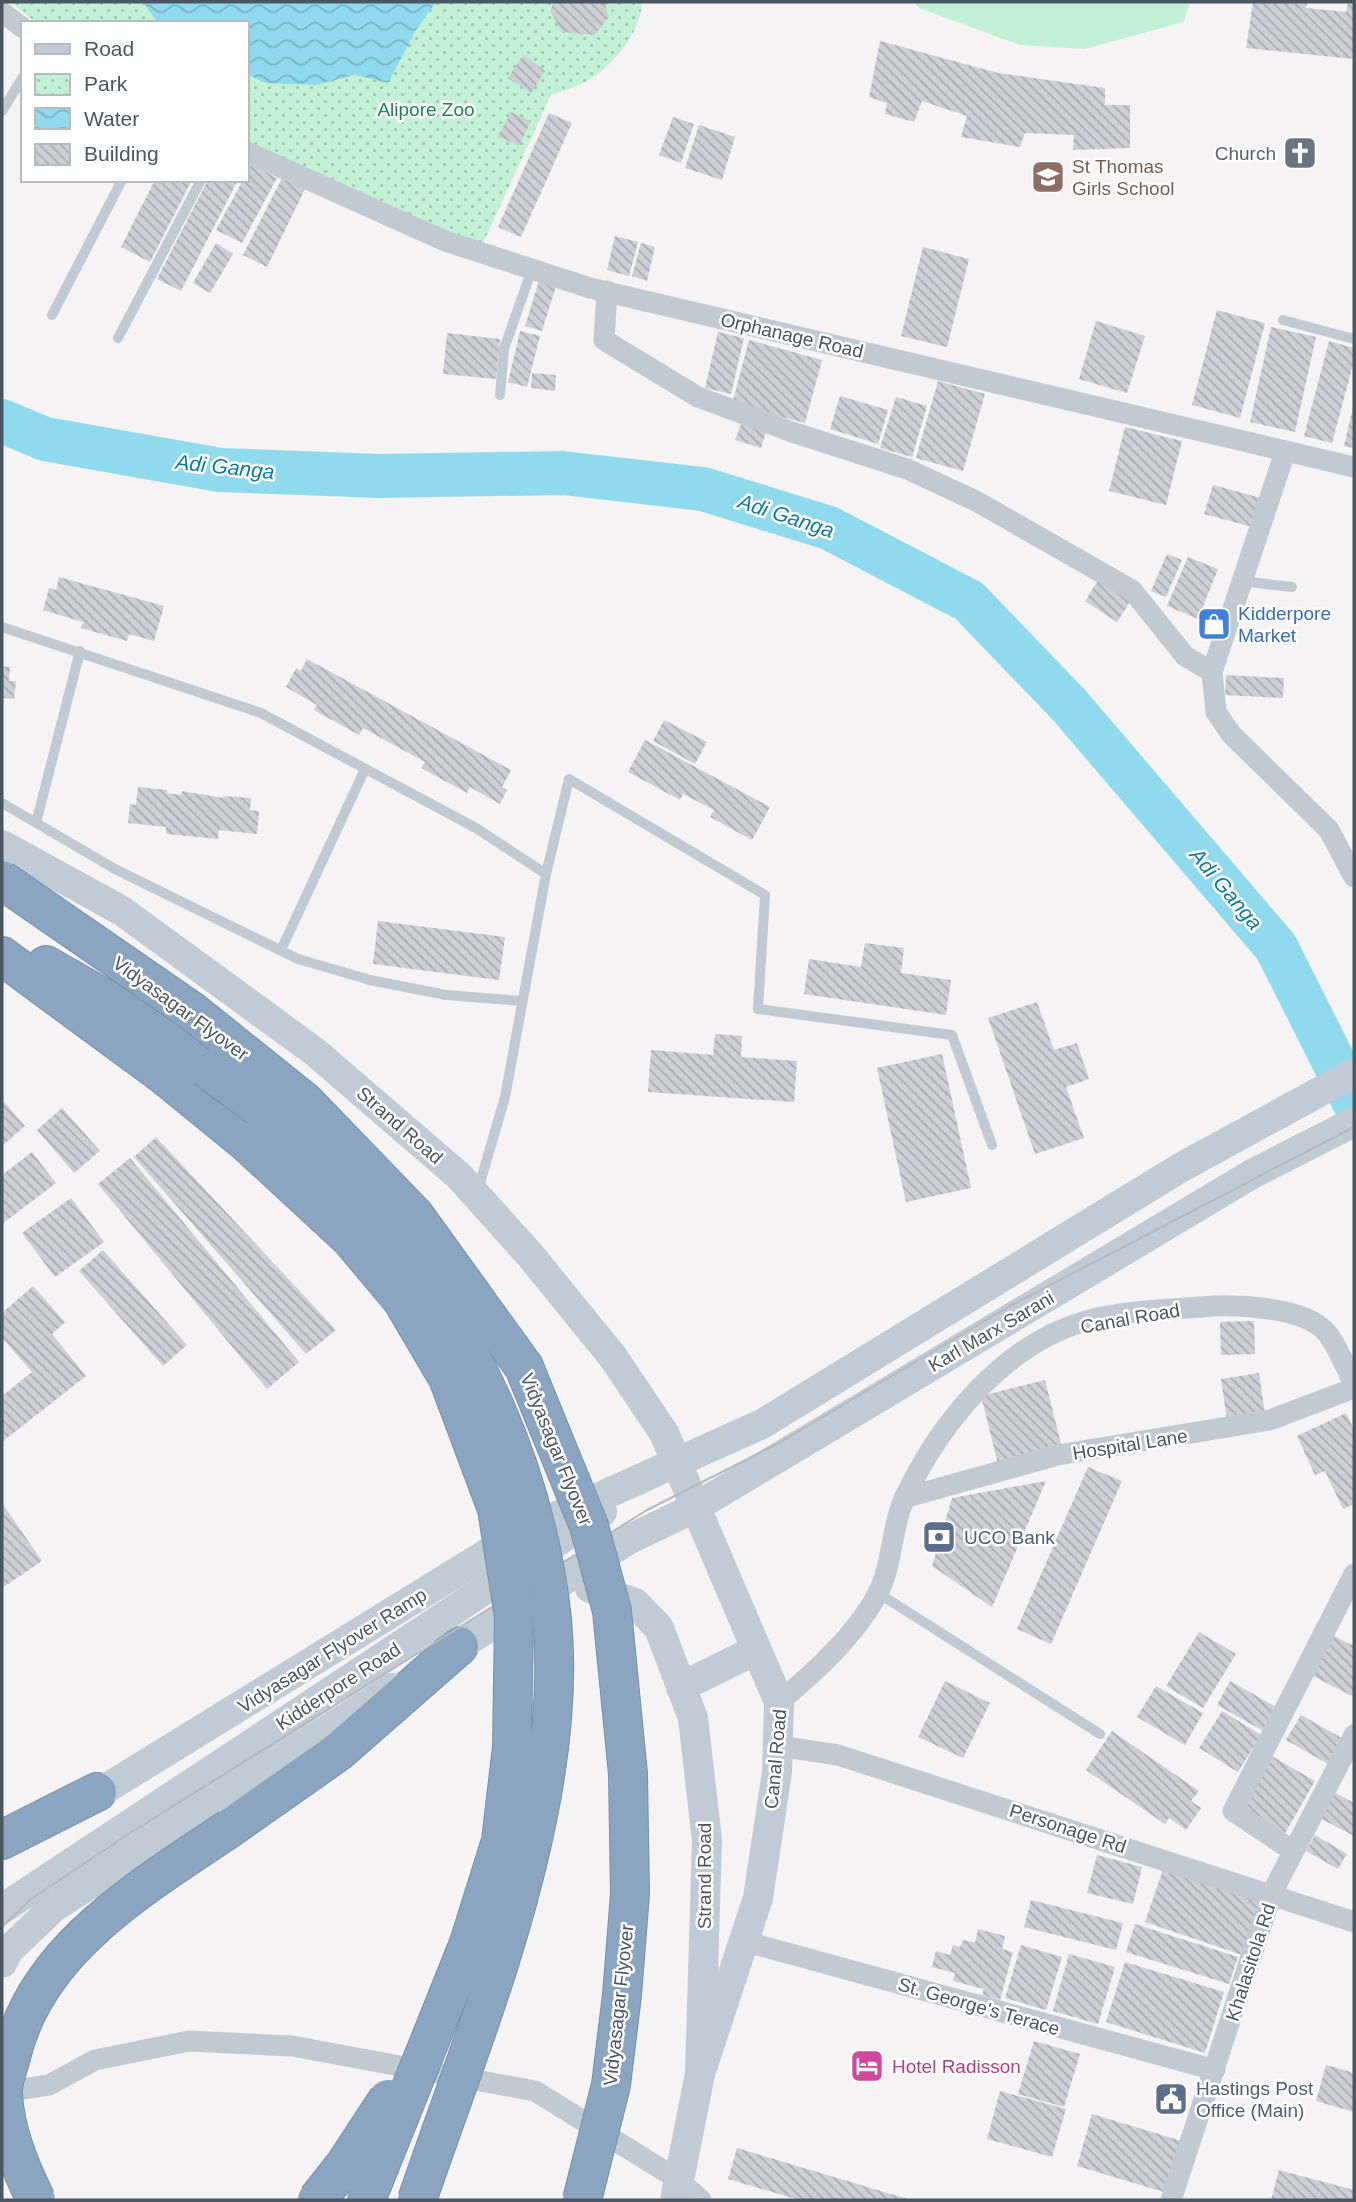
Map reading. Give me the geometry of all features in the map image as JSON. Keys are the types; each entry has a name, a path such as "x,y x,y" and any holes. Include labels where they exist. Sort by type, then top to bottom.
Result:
{"highway":[{"name":"Vidyasagar Flyover","path":"2,880 193,1012 304,1101 415,1216 524,1367 589,1525 612,1611 628,1774 630,1894 611,2085 582,2200"},
{"path":"2,940 109,1001 206,1068 289,1132 378,1222 427,1287 471,1358 506,1428 537,1535 552,1621 552,1721 540,1808 522,1887 416,2200"},
{"path":"2,956 165,1076 246,1142 350,1238 402,1300 448,1378 497,1509 514,1616 512,1747 501,1840 469,1943 366,2200"},
{"path":"36,2200 16,2161 3,2092 18,2027 48,1975 89,1930 143,1886 338,1752 459,1646"},
{"path":"2,1840 97,1792"},
{"path":"317,2200 344,2166 439,2019"},
{"path":"606,2200 611,2085"}],"main road":[{"name":"Strand Road","path":"2,845 122,911 315,1052 459,1176 530,1255 612,1357 664,1433 779,1702"},
{"path":"676,1463 762,1424 1180,1168 1354,1073"},
{"name":"Karl Marx Sarani","path":"628,1540 694,1508 1252,1174 1354,1122"},
{"path":"1180,1168 1252,1174"},
{"name":"Vidyasagar Flyover Ramp","path":"2,1860 97,1792 522,1532 676,1463"},
{"name":"Kidderpore Road","path":"2,1909 23,1892 676,1463"},
{"name":"Kidderpore Road","path":"2,1963 9,1951 53,1908 628,1540"},
{"name":"Strand Road","path":"559,1583 589,1587 635,1603 659,1628 693,1718 707,1840 700,2074 677,2190"},
{"path":"681,1687 756,1650"},
{"name":"Canal Road","path":"700,2074 758,1898 779,1746 779,1702"}],"street":[{"path":"2,12 21,26"},
{"name":"Orphanage Road","path":"248,152 445,241 607,291 1354,467"},
{"path":"607,291 604,340 698,397 792,432 907,469 976,501 1073,559 1132,590 1185,656 1212,672"},
{"path":"1285,452 1212,672 1216,712 1231,734 1329,830 1354,877"},
{"name":"Canal Road","path":"779,1702 826,1663 878,1593 904,1498 944,1430 989,1378 1041,1340 1086,1321 1156,1310 1235,1304 1289,1312 1326,1331 1354,1386"},
{"name":"Hospital Lane","path":"904,1498 1058,1455 1270,1420 1354,1386"},
{"path":"1293,1851 1233,1811 1354,1574"},
{"name":"Khalasitola Rd","path":"1171,2200 1272,1893 1354,1735"},
{"name":"Personage Rd","path":"779,1746 838,1755 1353,1919"},
{"name":"St. George's Terace","path":"743,1941 1215,2070"},
{"path":"2,2092 49,2085 95,2060 189,2041 292,2046 535,2091 677,2190 701,2200"}],"lane":[{"path":"2,111 21,80"},
{"path":"52,315 121,182"},
{"path":"118,338 200,182"},
{"path":"500,395 504,349 531,269"},
{"path":"1283,320 1354,339"},
{"path":"1241,581 1292,587"},
{"path":"2,627 261,713 476,828 546,874"},
{"path":"36,823 80,651"},
{"path":"281,950 365,769"},
{"path":"477,1196 505,1097 546,874 569,779 765,895 758,1009 952,1035 992,1145"},
{"path":"2,803 114,869 298,959 370,980 446,995 522,1001"},
{"path":"878,1593 1100,1734"}],"green space":[{"name":"Alipore Zoo","path":"10,2 642,2 637,24 618,55 588,81 551,95 481,248 248,145 248,21 34,21"},
{"path":"913,2 1191,2 1183,22 1085,49 1020,45 919,8"}],"water":[{"path":"143,2 436,2 416,30 388,83 355,75 315,85 265,83 248,74 248,21 156,20"}],"building":[{"path":"554,2 604,2 609,17 594,35 562,32 550,11"},
{"path":"1253,2 1307,2 1306,8 1346,12 1348,2 1354,2 1354,59 1246,48"},
{"path":"880,41 998,73 1105,88 1105,105 1130,105 1130,148 1073,150 1074,135 1025,133 1020,147 961,137 967,116 922,101 914,122 885,114 887,103 869,97"},
{"path":"523,55 545,71 531,93 508,78"},
{"path":"511,112 531,121 519,146 498,136"},
{"path":"549,113 572,123 521,237 498,227"},
{"path":"673,117 694,124 681,163 659,155"},
{"path":"699,125 735,137 722,180 685,168"},
{"path":"251,164 277,178 242,243 216,230 242,182 248,182"},
{"path":"282,178 305,189 267,267 243,255"},
{"path":"154,182 191,182 150,262 121,247"},
{"path":"207,182 237,182 181,291 157,279"},
{"path":"615,236 638,242 629,276 607,270"},
{"path":"216,243 233,254 210,293 193,283"},
{"path":"641,243 655,247 647,281 632,276"},
{"path":"923,247 969,259 947,347 901,336"},
{"path":"539,281 556,286 542,331 525,326"},
{"path":"1217,310 1265,323 1240,418 1192,405"},
{"path":"1096,321 1145,336 1127,393 1079,379"},
{"path":"1271,327 1316,337 1295,432 1250,422"},
{"path":"520,331 540,336 527,387 508,382"},
{"path":"718,332 744,338 731,394 705,388"},
{"path":"447,333 500,339 496,379 443,374"},
{"path":"749,340 822,360 805,423 732,404"},
{"path":"1329,341 1354,348 1354,361 1332,443 1304,436"},
{"path":"532,373 556,375 555,391 531,388"},
{"path":"938,381 985,394 963,471 916,458"},
{"path":"840,396 888,410 878,444 830,429"},
{"path":"896,397 927,406 912,457 880,448"},
{"path":"1354,407 1354,448 1344,446"},
{"path":"741,424 766,432 761,448 735,440"},
{"path":"1125,427 1182,441 1166,505 1109,491"},
{"path":"1213,485 1265,499 1256,528 1204,514"},
{"path":"1167,554 1182,560 1166,597 1151,591"},
{"path":"1188,557 1218,569 1198,619 1167,606"},
{"path":"59,577 164,606 154,641 129,634 127,641 81,628 83,622 43,610 49,588 56,590"},
{"path":"1099,579 1131,600 1117,622 1085,601"},
{"path":"307,659 511,770 502,787 507,790 500,804 470,787 467,793 421,768 425,762 363,728 359,735 314,710 317,705 286,687 296,668 301,671"},
{"path":"2,666 10,667 9,681 16,681 14,699 2,698"},
{"path":"1226,675 1284,678 1283,698 1225,695"},
{"path":"664,720 707,742 695,764 653,741"},
{"path":"645,740 770,807 752,840 710,817 714,810 683,794 680,800 628,772"},
{"path":"138,787 167,790 167,793 181,795 182,791 223,798 251,798 250,810 259,811 257,834 219,830 218,839 166,834 166,827 128,823 130,804 136,805"},
{"path":"378,921 505,937 499,980 373,964"},
{"path":"865,943 904,948 901,973 951,980 946,1015 804,994 809,959 861,967"},
{"path":"1037,1002 1054,1050 1077,1043 1089,1079 1066,1087 1084,1138 1035,1154 988,1018"},
{"path":"715,1034 742,1036 741,1057 797,1061 794,1102 648,1092 651,1050 713,1055"},
{"path":"942,1054 971,1188 906,1202 877,1068"},
{"path":"4,1102 25,1126 2,1146 2,1104"},
{"path":"62,1108 100,1151 74,1173 37,1130"},
{"path":"156,1137 336,1330 306,1354 134,1157"},
{"path":"32,1152 56,1183 2,1224 2,1175"},
{"path":"130,1158 299,1362 267,1389 98,1184"},
{"path":"71,1198 104,1242 55,1277 22,1233"},
{"path":"103,1250 187,1345 163,1366 79,1271"},
{"path":"33,1286 65,1322 52,1334 86,1376 2,1442 2,1396 32,1372 2,1338 2,1313"},
{"path":"1254,1321 1255,1354 1221,1355 1220,1322"},
{"path":"1259,1373 1265,1414 1227,1420 1221,1379"},
{"path":"1045,1380 1062,1448 998,1464 981,1396"},
{"path":"1346,1413 1354,1430 1354,1504 1343,1509 1325,1471 1315,1475 1297,1436"},
{"path":"1088,1467 1122,1481 1051,1644 1017,1629"},
{"path":"1046,1481 992,1607 932,1566 952,1498"},
{"path":"2,1503 42,1561 2,1588"},
{"path":"1199,1632 1236,1654 1203,1708 1166,1686"},
{"path":"1328,1633 1354,1646 1354,1697 1307,1673"},
{"path":"945,1681 990,1703 963,1758 918,1737"},
{"path":"1230,1681 1278,1708 1265,1732 1217,1705"},
{"path":"1156,1686 1203,1713 1185,1745 1137,1717"},
{"path":"1222,1711 1261,1735 1238,1772 1199,1748"},
{"path":"1301,1715 1342,1738 1328,1764 1286,1740"},
{"path":"1112,1731 1199,1791 1191,1801 1201,1808 1186,1830 1169,1818 1165,1824 1086,1770"},
{"path":"1270,1755 1315,1781 1284,1835 1239,1809"},
{"path":"1330,1790 1354,1803 1354,1836 1316,1816"},
{"path":"1315,1835 1347,1854 1338,1869 1306,1851"},
{"path":"1097,1855 1142,1867 1133,1904 1087,1893"},
{"path":"1164,1867 1261,1900 1242,1955 1145,1922"},
{"path":"1031,1900 1123,1923 1116,1950 1024,1927"},
{"path":"1135,1924 1238,1957 1229,1984 1126,1952"},
{"path":"978,1929 1005,1936 1002,1949 1013,1952 1000,2000 982,1995 984,1989 953,1981 955,1973 932,1967 936,1951 950,1955 953,1945 960,1947 963,1940 975,1943"},
{"path":"1021,1945 1062,1957 1046,2010 1005,1998"},
{"path":"1069,1954 1115,1967 1098,2024 1053,2011"},
{"path":"1125,1962 1224,1992 1205,2053 1106,2022"},
{"path":"1034,2041 1080,2054 1064,2107 1018,2094"},
{"path":"1326,2065 1354,2073 1354,2112 1316,2101"},
{"path":"1000,2091 1066,2109 1052,2157 987,2139"},
{"path":"1092,2114 1182,2141 1167,2193 1077,2166"},
{"path":"737,2148 911,2200 799,2200 728,2179"},
{"path":"1279,2170 1354,2190 1354,2200 1271,2200"}],"waterway":[{"name":"Adi Ganga","path":"2,421 45,439 220,470 379,476 563,473 703,489 829,528 969,601 1069,705 1276,947 1354,1102"}],"tram line":[{"path":"2,1927 30,1900 130,1833 647,1510 779,1443 1008,1307 1354,1127"}],"place":[{"name":"Church","path":"1300,153"},
{"name":"St Thomas Girls School","path":"1048,177"},
{"name":"Kidderpore Market","path":"1214,624"},
{"name":"UCO Bank","path":"939,1537"},
{"name":"Hotel Radisson","path":"867,2066"},
{"name":"Hastings Post Office (Main)","path":"1171,2099"}]}
